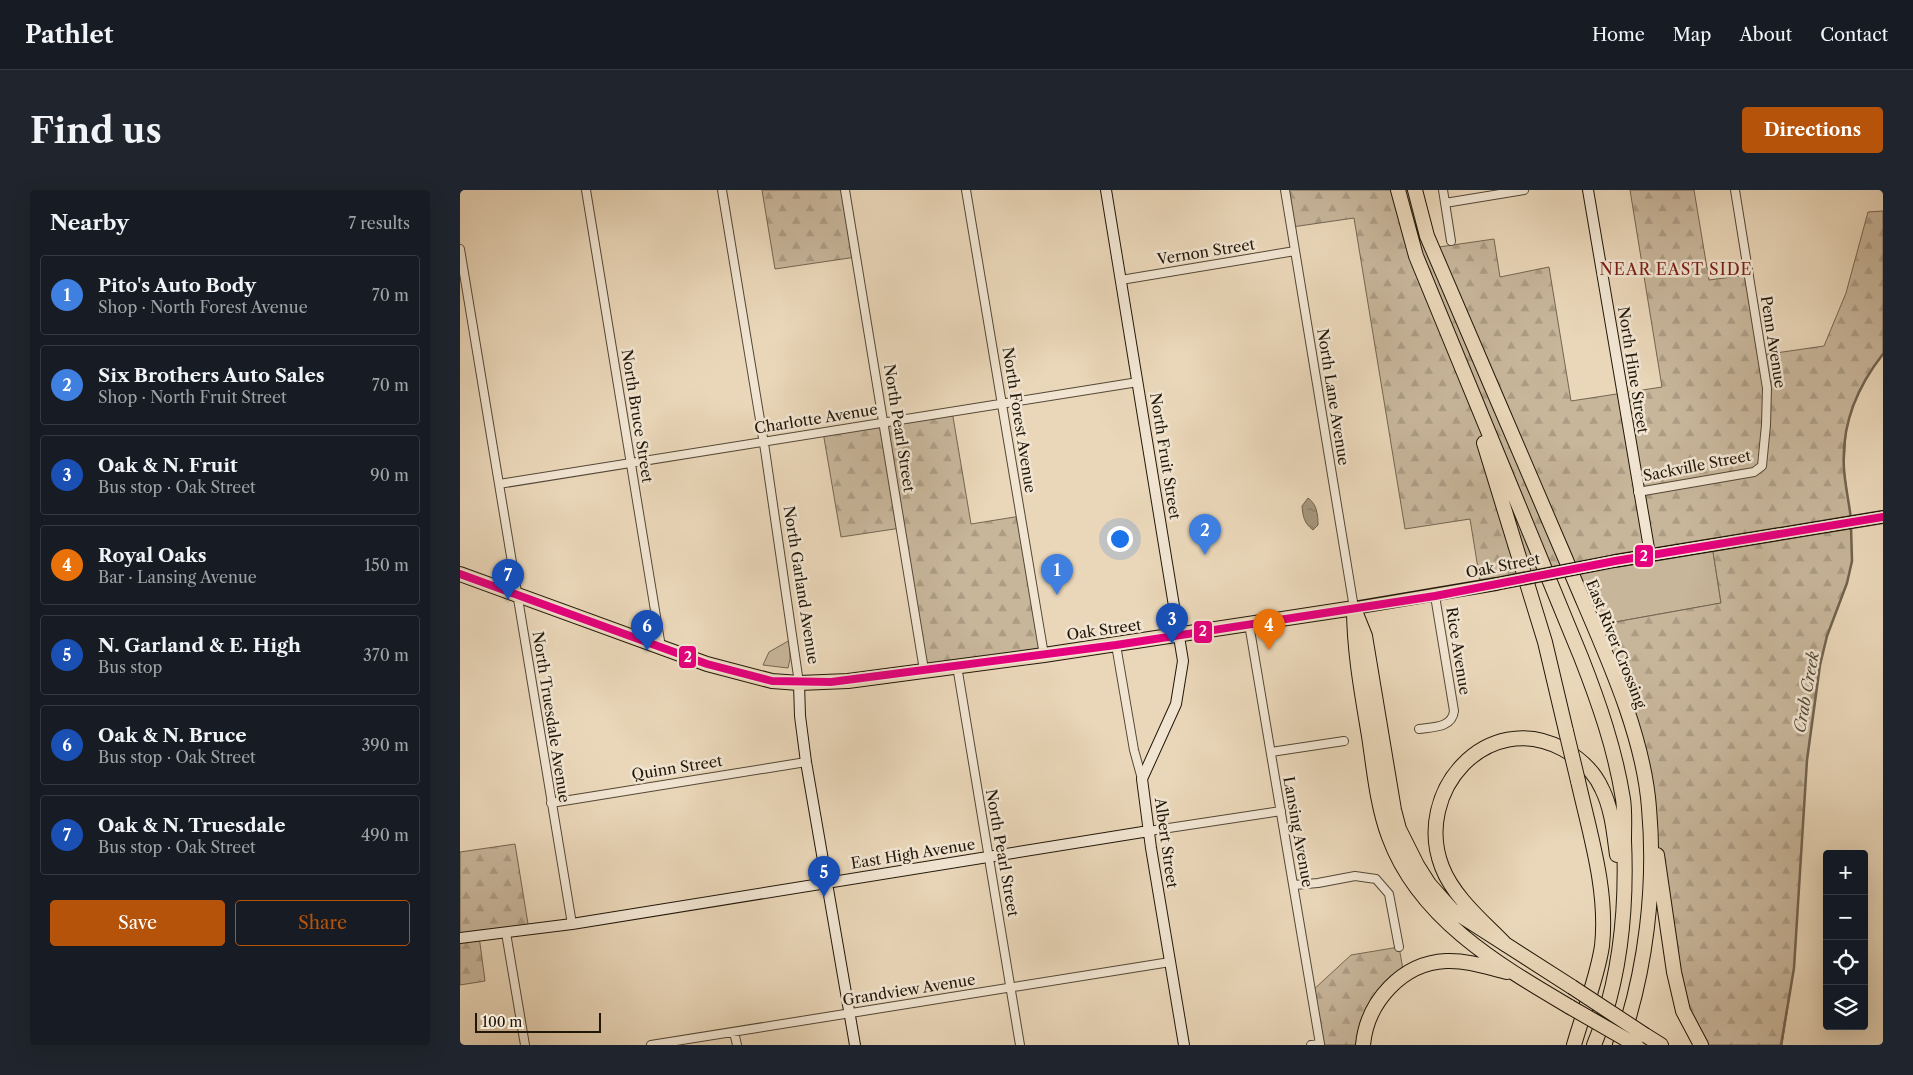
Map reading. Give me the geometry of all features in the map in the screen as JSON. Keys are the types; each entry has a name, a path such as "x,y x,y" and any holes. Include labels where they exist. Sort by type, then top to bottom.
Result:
{"highway":[{"path":"1398,190 1416,256 1581,657 1612,746 1623,801 1625,861 1621,932 1615,971 1600,1031 1594,1045"},
{"name":"East River Crossing","path":"1414,190 1427,236 1618,686 1636,742 1649,807 1650,879 1645,937 1633,1009 1620,1045"},
{"path":"1453,345 1546,642 1600,888 1602,934 1598,962 1574,1045"},
{"name":"Oak Street","path":"460,574 707,664 763,678 800,683 848,681 1044,655 1354,608"},
{"path":"1354,608 1365,636 1388,784 1400,829 1410,854 1429,884 1452,910 1572,987 1641,1040"},
{"path":"1354,608 1354,638 1376,781 1393,848 1413,884 1437,913 1513,974 1570,1007 1641,1040 1661,1045"},
{"path":"1506,945 1450,883 1437,847 1436,824 1441,798 1456,771 1467,760 1483,749 1515,739 1550,743 1576,756 1594,774 1602,788 1608,803 1619,863 1621,932"},
{"path":"1649,807 1674,972 1683,1011 1701,1045"},
{"path":"1363,1045 1368,1020 1381,997 1395,982 1418,967 1438,962 1464,962 1513,974"}],"main road":[{"name":"North Fruit Street","path":"1106,190 1183,661 1180,692 1173,712 1142,779"},
{"name":"North Hine Street","path":"1588,190 1650,554"},
{"name":"Oak Street","path":"1354,608 1435,596 1615,560 1883,517"},
{"name":"North Garland Avenue","path":"800,683 800,716 806,762 855,1045"},
{"name":"Albert Street","path":"1142,779 1184,1045"},
{"name":"East High Avenue","path":"460,938 572,924 1149,831"}],"street":[{"name":"North Bruce Street","path":"586,190 661,647"},
{"name":"North Garland Avenue","path":"722,190 764,442 800,683"},
{"name":"North Pearl Street","path":"845,190 924,670"},
{"name":"North Forest Avenue","path":"966,190 1044,655"},
{"name":"North Lane Avenue","path":"1285,190 1354,608"},
{"path":"1442,190 1451,241"},
{"path":"1445,203 1524,190"},
{"name":"Penn Avenue","path":"1735,190 1767,388 1766,425 1760,468"},
{"name":"North Truesdale Avenue","path":"460,249 572,924"},
{"name":"Vernon Street","path":"1121,280 1295,251"},
{"name":"Charlotte Avenue","path":"499,484 1138,382"},
{"name":"Sackville Street","path":"1638,492 1754,472 1760,468"},
{"name":"Rice Avenue","path":"1420,729 1448,723 1453,718 1454,711 1435,596"},
{"name":"Lansing Avenue","path":"1249,624 1320,1044 1311,1045"},
{"name":"Albert Street","path":"1116,645 1134,750 1142,779"},
{"name":"North Pearl Street","path":"957,666 1020,1045"},
{"path":"1271,752 1344,741"},
{"name":"Quinn Street","path":"552,803 806,762"},
{"name":"East High Avenue","path":"1149,831 1281,811"},
{"path":"1294,885 1362,875 1382,883 1392,900 1399,947"},
{"path":"506,933 525,1045"},
{"name":"Grandview Avenue","path":"651,1045 1170,962"},
{"path":"734,1032 737,1045"}],"green space":[{"path":"762,190 845,190 856,257 775,269"},
{"path":"1285,190 1415,190 1432,248 1494,239 1500,277 1549,267 1571,401 1662,387 1630,190 1694,190 1709,280 1748,275 1762,355 1824,346 1846,293 1868,212 1883,211 1883,354 1870,372 1852,407 1846,433 1844,468 1851,522 1852,561 1847,583 1827,636 1820,665 1807,760 1794,968 1782,1045 1701,1045 1683,1011 1644,779 1593,626 1721,603 1712,545 1481,587 1470,519 1405,529 1354,218 1292,227"},
{"path":"952,411 971,524 1021,516 1044,655 924,670 901,528 841,537 823,432"},
{"path":"1712,545 1721,603 1593,626 1569,569"},
{"path":"790,640 788,668 763,665 769,652"},
{"path":"515,844 529,930 479,936 485,981 460,985 460,852"},
{"path":"1399,947 1404,975 1395,982 1363,1045 1321,1045 1312,991 1351,955"}],"water":[{"path":"1308,498 1313,503 1317,514 1318,525 1313,530 1304,520 1302,506"}],"waterway":[{"name":"Crab Creek","path":"1851,519 1844,469 1845,438 1848,422 1858,394 1883,354"},
{"name":"Crab Creek","path":"1781,1045 1794,968 1807,760 1820,665 1827,636 1847,583 1852,561 1851,527"}],"transit line":[{"name":"2","path":"460,574 707,664 772,681 831,682 1116,645 1435,596 1615,561 1883,517"}],"place":[{"name":"Six Brothers Auto Sales","path":"1205,555"},
{"name":"Pito's Auto Body","path":"1057,595"},
{"name":"Oak & N. Truesdale","path":"508,600"},
{"name":"Oak & N. Fruit","path":"1172,644"},
{"name":"Royal Oaks","path":"1269,650"},
{"name":"Oak & N. Bruce","path":"647,651"},
{"name":"N. Garland & E. High","path":"824,897"}],"district":[{"name":"NEAR EAST SIDE","path":"1676,269"}]}
